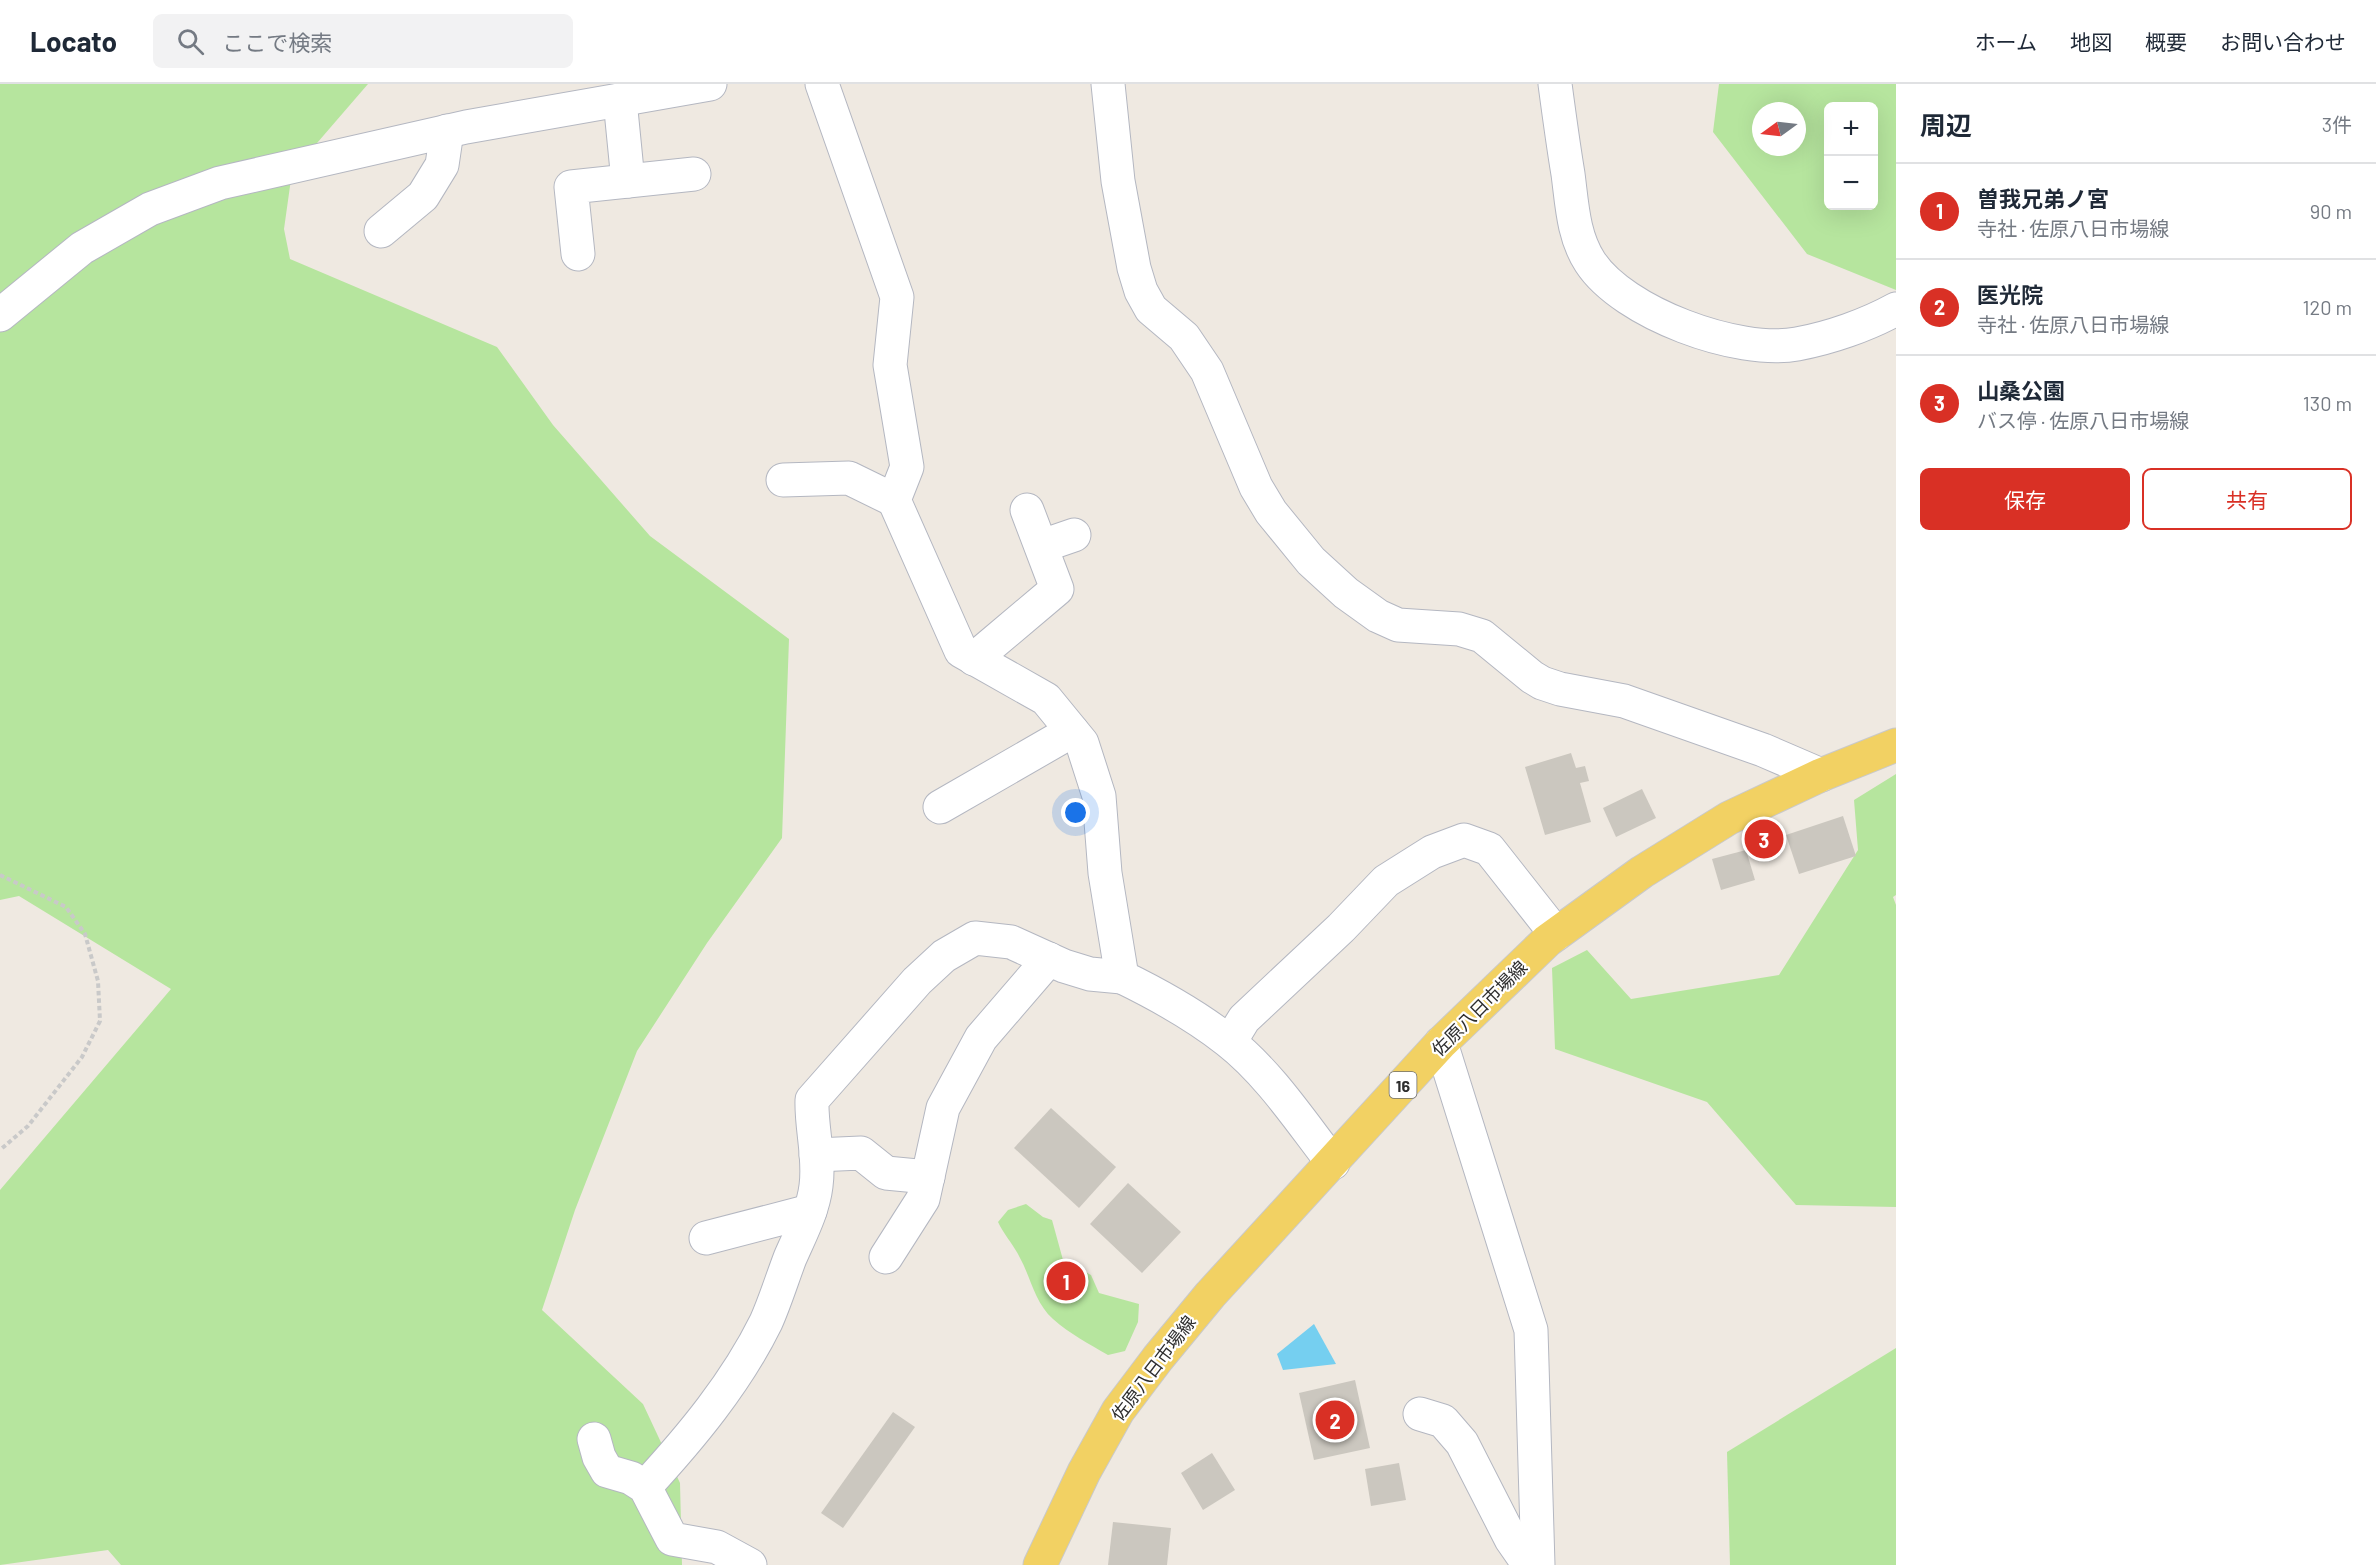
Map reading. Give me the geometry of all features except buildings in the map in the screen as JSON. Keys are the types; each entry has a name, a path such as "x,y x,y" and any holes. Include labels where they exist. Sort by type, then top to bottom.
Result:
{"main road":[{"name":"佐原八日市場線","path":"1040,1565 1084,1472 1118,1412 1158,1358 1210,1295 1441,1043 1556,934 1642,872 1729,818 1821,775 1896,745"}],"street":[{"path":"0,315 82,248 150,209 220,183 447,131 710,84"},
{"path":"822,84 897,297 890,365 907,467 894,500"},
{"path":"1108,84 1118,181 1134,268 1141,291 1151,309 1184,337 1207,371 1256,487 1271,512 1311,561 1346,594 1378,616 1398,625 1459,629 1482,636 1542,683 1560,689 1624,701 1763,750 1821,775"},
{"path":"1555,84 1578,237 1590,262 1612,288 1635,303 1674,322 1718,337 1759,346 1796,344 1846,331 1896,309"},
{"path":"620,100 628,181"},
{"path":"381,231 423,196 442,165 447,131"},
{"path":"578,254 571,187 694,174"},
{"path":"783,480 849,478 894,500 962,651 1046,699 1082,743 1099,795 1105,873 1122,977"},
{"path":"974,658 1057,589 1027,510"},
{"path":"1042,546 1074,535"},
{"path":"940,807 1072,731"},
{"path":"1230,1042 1244,1019 1341,928 1386,881 1432,852 1464,840 1490,849 1556,934"},
{"path":"645,1487 681,1448 736,1374 766,1322 810,1211 816,1185 816,1155 811,1122 812,1100 917,981 944,956 975,938 1011,942 1064,966 1090,974 1122,977 1175,1004 1230,1042 1275,1087 1333,1163"},
{"path":"886,1257 923,1198 943,1108 981,1038 1049,959"},
{"path":"1441,1043 1531,1330 1538,1565"},
{"path":"816,1155 861,1153 886,1173 928,1177"},
{"path":"706,1238 810,1211"},
{"path":"1420,1414 1443,1421 1462,1443 1511,1539 1529,1565"},
{"path":"594,1439 599,1457 607,1471 631,1478 645,1487 672,1539 717,1547 750,1565"}],"path":[{"path":"0,875 66,907 85,934 98,981 100,1021 82,1057 28,1126 0,1150"}],"green space":[{"path":"0,84 368,84 292,172 284,229 290,259 497,347 553,425 650,536 789,639 782,838 707,943 637,1051 575,1210 542,1310 643,1404 680,1483 682,1565 121,1565 108,1550 0,1565 0,1190 171,989 19,896 0,900"},
{"path":"1719,84 1896,84 1896,290 1807,254 1713,132"},
{"path":"1896,774 1896,895 1893,897 1896,905 1896,1207 1796,1205 1707,1102 1555,1049 1552,968 1587,950 1631,999 1779,975 1858,850 1854,800"},
{"path":"1026,1204 1043,1217 1052,1220 1063,1260 1091,1275 1099,1293 1139,1304 1138,1322 1125,1351 1108,1355 1066,1329 1042,1306 1018,1253 998,1222 1008,1210"},
{"path":"1896,1348 1896,1565 1730,1565 1727,1452"}],"water":[{"path":"1314,1324 1336,1364 1283,1370 1277,1354"}],"place":[{"name":"山桑公園","path":"1764,839"},
{"name":"曽我兄弟ノ宮","path":"1066,1281"},
{"name":"医光院","path":"1335,1420"}]}
